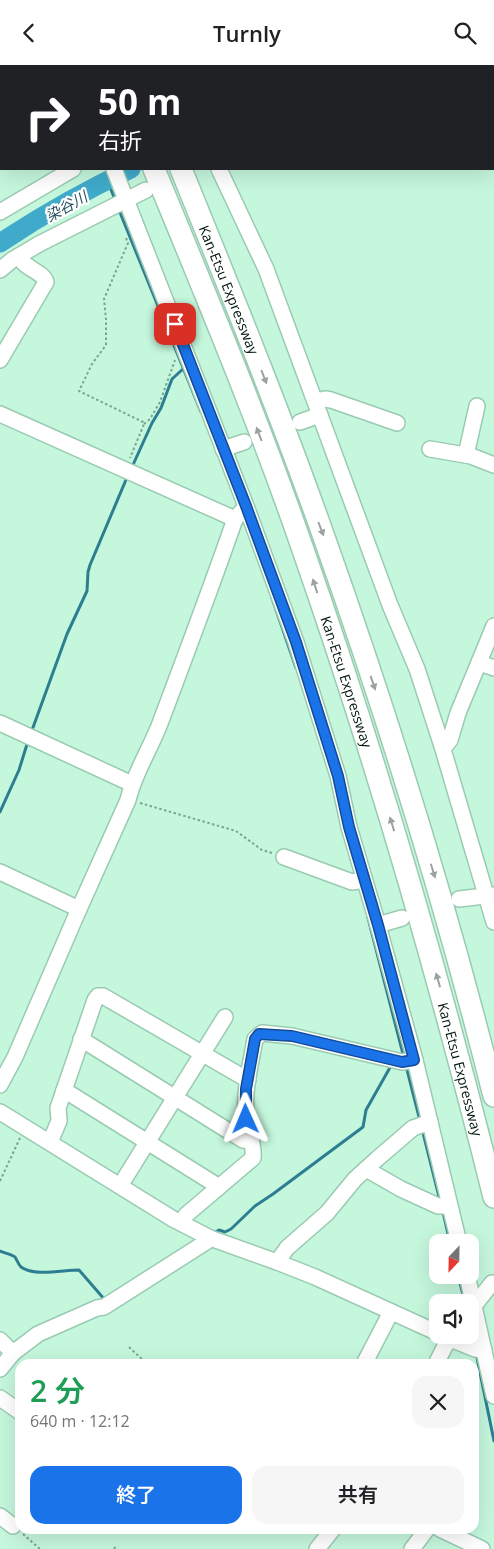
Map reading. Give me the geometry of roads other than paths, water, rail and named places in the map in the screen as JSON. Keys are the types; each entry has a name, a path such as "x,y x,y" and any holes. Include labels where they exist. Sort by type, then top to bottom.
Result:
{"highway":[{"name":"Kan-Etsu Expressway","path":"181,170 248,335 341,586 436,882 494,1096"},
{"name":"Kan-Etsu Expressway","path":"153,179 225,344 297,534 359,720 412,889 460,1061 494,1197"}],"street":[{"path":"0,212 63,170"},
{"path":"114,170 246,506 296,642 338,776 349,827 378,925 414,1060 457,1234"},
{"path":"219,170 266,269 390,605 417,669 490,895 494,922"},
{"path":"0,270 19,256 126,198 153,179"},
{"path":"0,360 46,282 44,277 24,264 19,256"},
{"path":"300,422 318,408 325,399 397,423"},
{"path":"466,455 476,406"},
{"path":"0,414 235,519"},
{"path":"224,449 244,442"},
{"path":"430,449 466,455 494,465"},
{"path":"0,1085 8,1073 128,800 132,784 151,746 235,519 246,506"},
{"path":"442,746 449,743 458,713 494,626"},
{"path":"479,663 494,668"},
{"path":"0,723 132,784"},
{"path":"284,857 352,882 364,880"},
{"path":"0,872 79,909"},
{"path":"459,899 490,895"},
{"path":"378,925 402,918"},
{"path":"50,1142 59,1121 58,1110 81,1039 95,999 100,995 248,1080"},
{"path":"120,1186 225,1017"},
{"path":"181,1223 186,1215 251,1160 253,1152 246,1111 248,1080 255,1039 262,1033 292,1036 402,1062 414,1060"},
{"path":"81,1039 243,1140 251,1141"},
{"path":"64,1090 213,1183 218,1188"},
{"path":"0,1112 181,1223 210,1238 277,1262 429,1328"},
{"path":"277,1262 287,1248 327,1213 355,1179 366,1169 407,1132 418,1126 430,1123"},
{"path":"366,1169 401,1189 438,1206 450,1206"},
{"path":"0,1369 13,1353 38,1334 97,1308 104,1307 210,1238"},
{"path":"479,1300 492,1283"},
{"path":"367,1359 391,1311"},
{"path":"479,1332 494,1396"},
{"path":"0,1340 13,1353"},
{"path":"438,1359 443,1344"},
{"path":"463,1344 476,1350 484,1349"},
{"path":"0,1398 15,1408"},
{"path":"0,1516 13,1526"},
{"path":"317,1549 329,1534"},
{"path":"412,1549 424,1534"},
{"path":"450,1534 482,1549"}],"waterway":[{"name":"染谷川","path":"0,243 64,203 129,170"},
{"path":"107,180 116,202"},
{"path":"119,210 201,412"},
{"path":"132,467 161,408 172,379 183,369"},
{"path":"31,733 67,634 87,591 90,565 128,475"},
{"path":"272,598 296,668"},
{"path":"0,812 19,770 28,741"},
{"path":"368,918 404,1058"},
{"path":"212,1234 219,1230 225,1232 231,1229 255,1206 363,1127 366,1110 392,1064"},
{"path":"406,1066 420,1121"},
{"path":"422,1129 440,1201"},
{"path":"443,1212 448,1234"},
{"path":"0,1251 15,1257 21,1267 34,1272 79,1270 105,1300"},
{"path":"460,1284 463,1294"},
{"path":"476,1353 477,1359"},
{"path":"479,1368 494,1441"}]}
